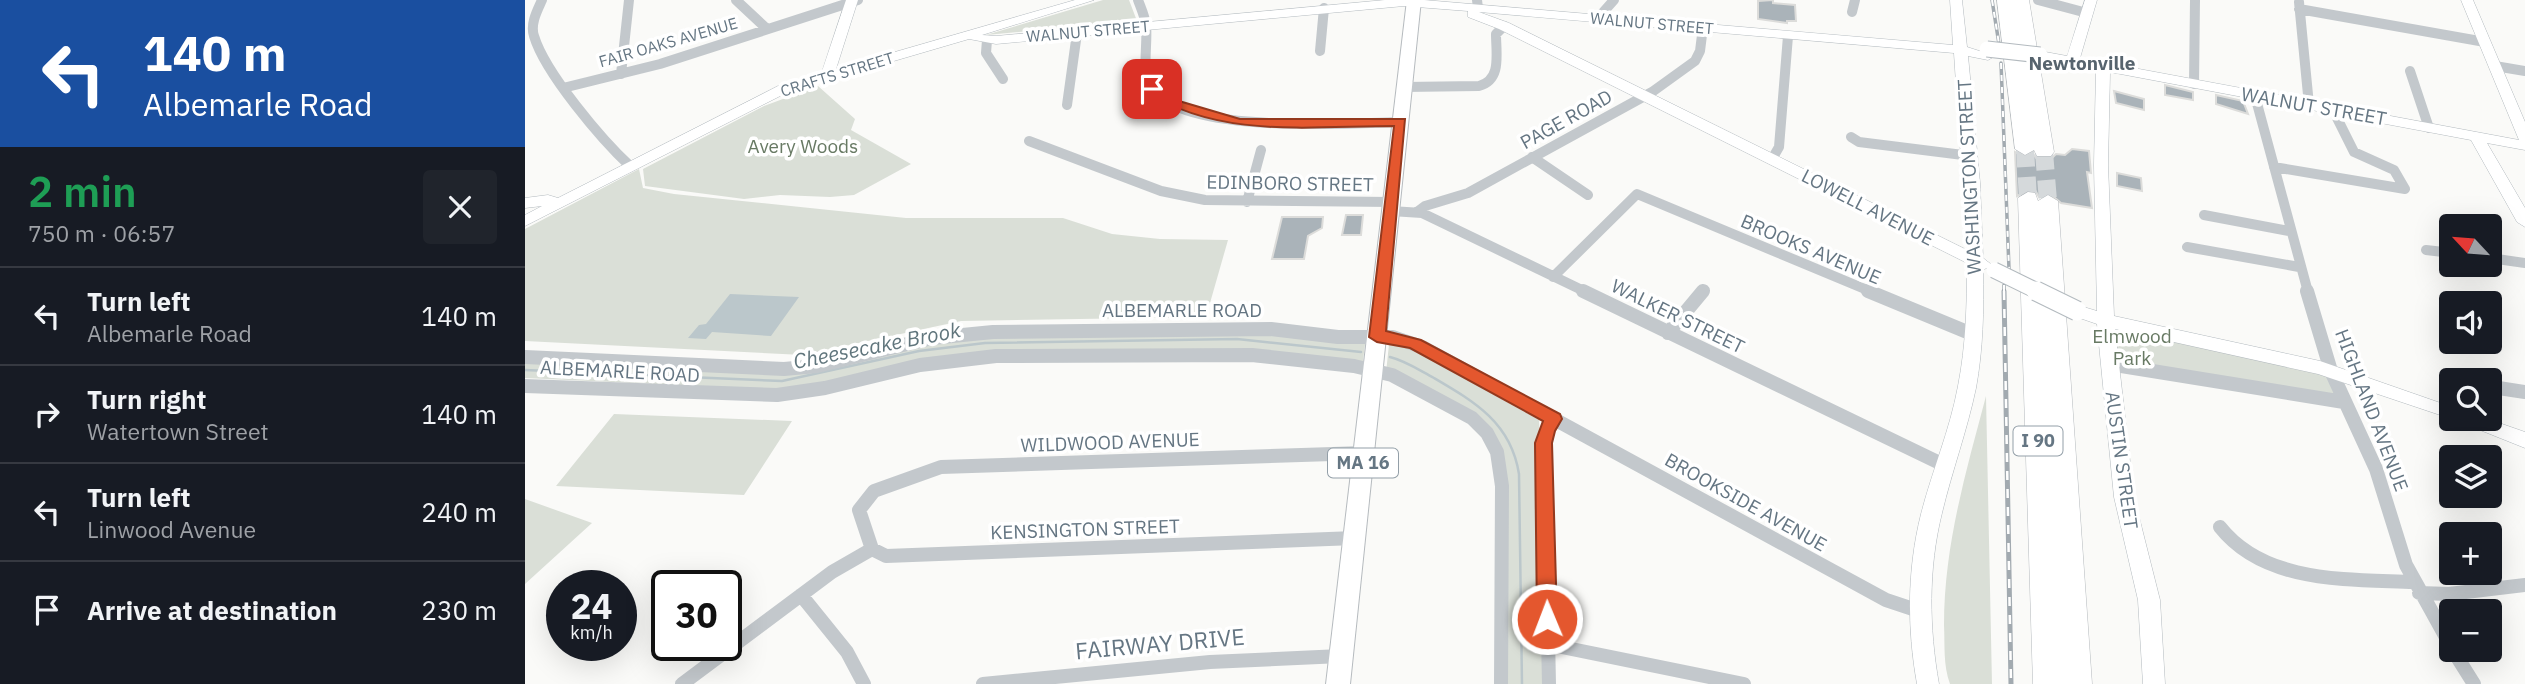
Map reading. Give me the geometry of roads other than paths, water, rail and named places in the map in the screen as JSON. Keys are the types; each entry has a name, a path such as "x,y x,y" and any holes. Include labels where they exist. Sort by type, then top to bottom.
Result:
{"highway":[{"path":"2005,0 2025,149"},
{"path":"2021,0 2034,70 2044,152"},
{"name":"I 90","path":"2048,684 2038,200 2077,684"}],"main road":[{"name":"CRAFTS STREET","path":"528,212 558,203 761,99 834,67 970,34 1088,0"},
{"name":"WASHINGTON STREET","path":"1928,684 1922,612 1927,533 1965,395 1976,261 1971,156 1956,0"},
{"path":"2466,0 2525,139"},
{"path":"834,67 854,1"},
{"name":"WALNUT STREET","path":"970,34 987,40 1414,1 1478,4 1493,9 2041,58 2194,83 2525,145"},
{"name":"MA 16","path":"1338,684 1414,1"},
{"name":"LOWELL AVENUE","path":"1436,4 1501,25 2077,311 2105,320 2330,371 2439,409"},
{"path":"2041,58 2064,62 2073,59 2089,6"},
{"path":"1493,9 1501,25"},
{"name":"WALNUT STREET","path":"2073,59 2103,67"},
{"name":"AUSTIN STREET","path":"2103,67 2101,165 2105,320 2124,497 2149,600 2154,684"},
{"path":"2476,136 2525,222"},
{"path":"2500,431 2525,440"}],"street":[{"path":"542,0 533,33 581,110 630,166"},
{"path":"621,74 629,0"},
{"path":"736,0 767,29"},
{"path":"1138,0 1146,26 1148,82 1156,94 1174,104 1219,119 1249,124 1401,122"},
{"path":"1598,18 1614,0"},
{"path":"1852,12 1855,0"},
{"path":"2038,0 2089,6"},
{"path":"2194,83 2195,0"},
{"path":"2296,4 2312,0"},
{"name":"FAIR OAKS AVENUE","path":"567,88 621,74 854,1"},
{"path":"2296,4 2485,42"},
{"path":"2296,4 2309,105"},
{"path":"1320,51 1324,8"},
{"path":"1405,87 1479,86 1490,83 1495,76 1496,34 1501,25"},
{"name":"PAGE ROAD","path":"1417,212 1425,206 1468,193 1645,96 1695,61 1700,51 1703,27"},
{"path":"1067,106 1077,33"},
{"path":"1772,159 1779,147 1788,36"},
{"path":"987,40 986,52 1003,79"},
{"path":"2495,66 2525,71"},
{"path":"2410,71 2429,128"},
{"name":"HIGHLAND AVENUE","path":"2255,96 2299,267 2330,371 2375,469 2396,538 2417,587 2439,626"},
{"path":"2274,167 2405,188 2394,170 2354,152 2333,110"},
{"path":"1851,137 1859,142 1971,156"},
{"name":"EDINBORO STREET","path":"1029,141 1166,192 1211,201 1391,206"},
{"path":"1247,202 1261,150"},
{"path":"1532,157 1588,195"},
{"name":"BROOKS AVENUE","path":"1553,277 1637,194 1972,334"},
{"name":"WALKER STREET","path":"1391,206 1417,212 1946,466"},
{"path":"2204,215 2290,232"},
{"path":"2187,247 2299,267"},
{"path":"2426,250 2439,252"},
{"path":"2503,260 2525,263"},
{"path":"1668,333 1704,290"},
{"name":"ALBEMARLE ROAD","path":"525,356 784,369 817,366 921,340 978,332 1252,328 1338,337 1398,338 1416,344 1554,419"},
{"name":"ALBEMARLE ROAD","path":"525,386 770,396 825,388 928,363 996,356 1241,354 1374,370 1396,376 1462,412 1484,429 1495,447 1502,486 1501,684"},
{"path":"2109,364 2344,402"},
{"path":"2502,389 2525,392"},
{"path":"1549,684 1544,443 1547,429 1554,419"},
{"name":"BROOKSIDE AVENUE","path":"1554,419 1887,600 1922,612"},
{"name":"WILDWOOD AVENUE","path":"872,549 859,515 864,500 878,490 941,467 1364,453"},
{"path":"2220,527 2231,545 2260,562 2319,574 2449,594 2525,585"},
{"name":"KENSINGTON STREET","path":"872,549 879,555 891,556 1355,538"},
{"path":"682,684 801,595 872,549"},
{"path":"801,595 842,645 865,684"},
{"path":"1547,644 1564,645 1744,684"},
{"name":"FAIRWAY DRIVE","path":"983,684 1226,660 1341,656"},
{"name":"HIGHLAND AVENUE","path":"2460,662 2473,684"}],"waterway":[{"name":"Cheesecake Brook","path":"525,370 782,381 919,351 985,343 1237,339 1361,352"},
{"name":"Cheesecake Brook","path":"1390,357 1418,369 1477,405 1499,428 1515,456 1519,474 1522,684"}],"tunnel":[{"path":"2025,149 2028,198"},
{"path":"2044,152 2048,201"}],"railway":[{"path":"1992,0 1999,44"},
{"path":"2001,63 2009,269"},
{"path":"2004,285 2004,291"},
{"path":"2004,291 2011,684"}],"district":[{"name":"Newtonville","path":"2082,63"}],"park label":[{"name":"Avery Woods","path":"803,146"},
{"name":"Elmwood Park","path":"2132,347"}]}
